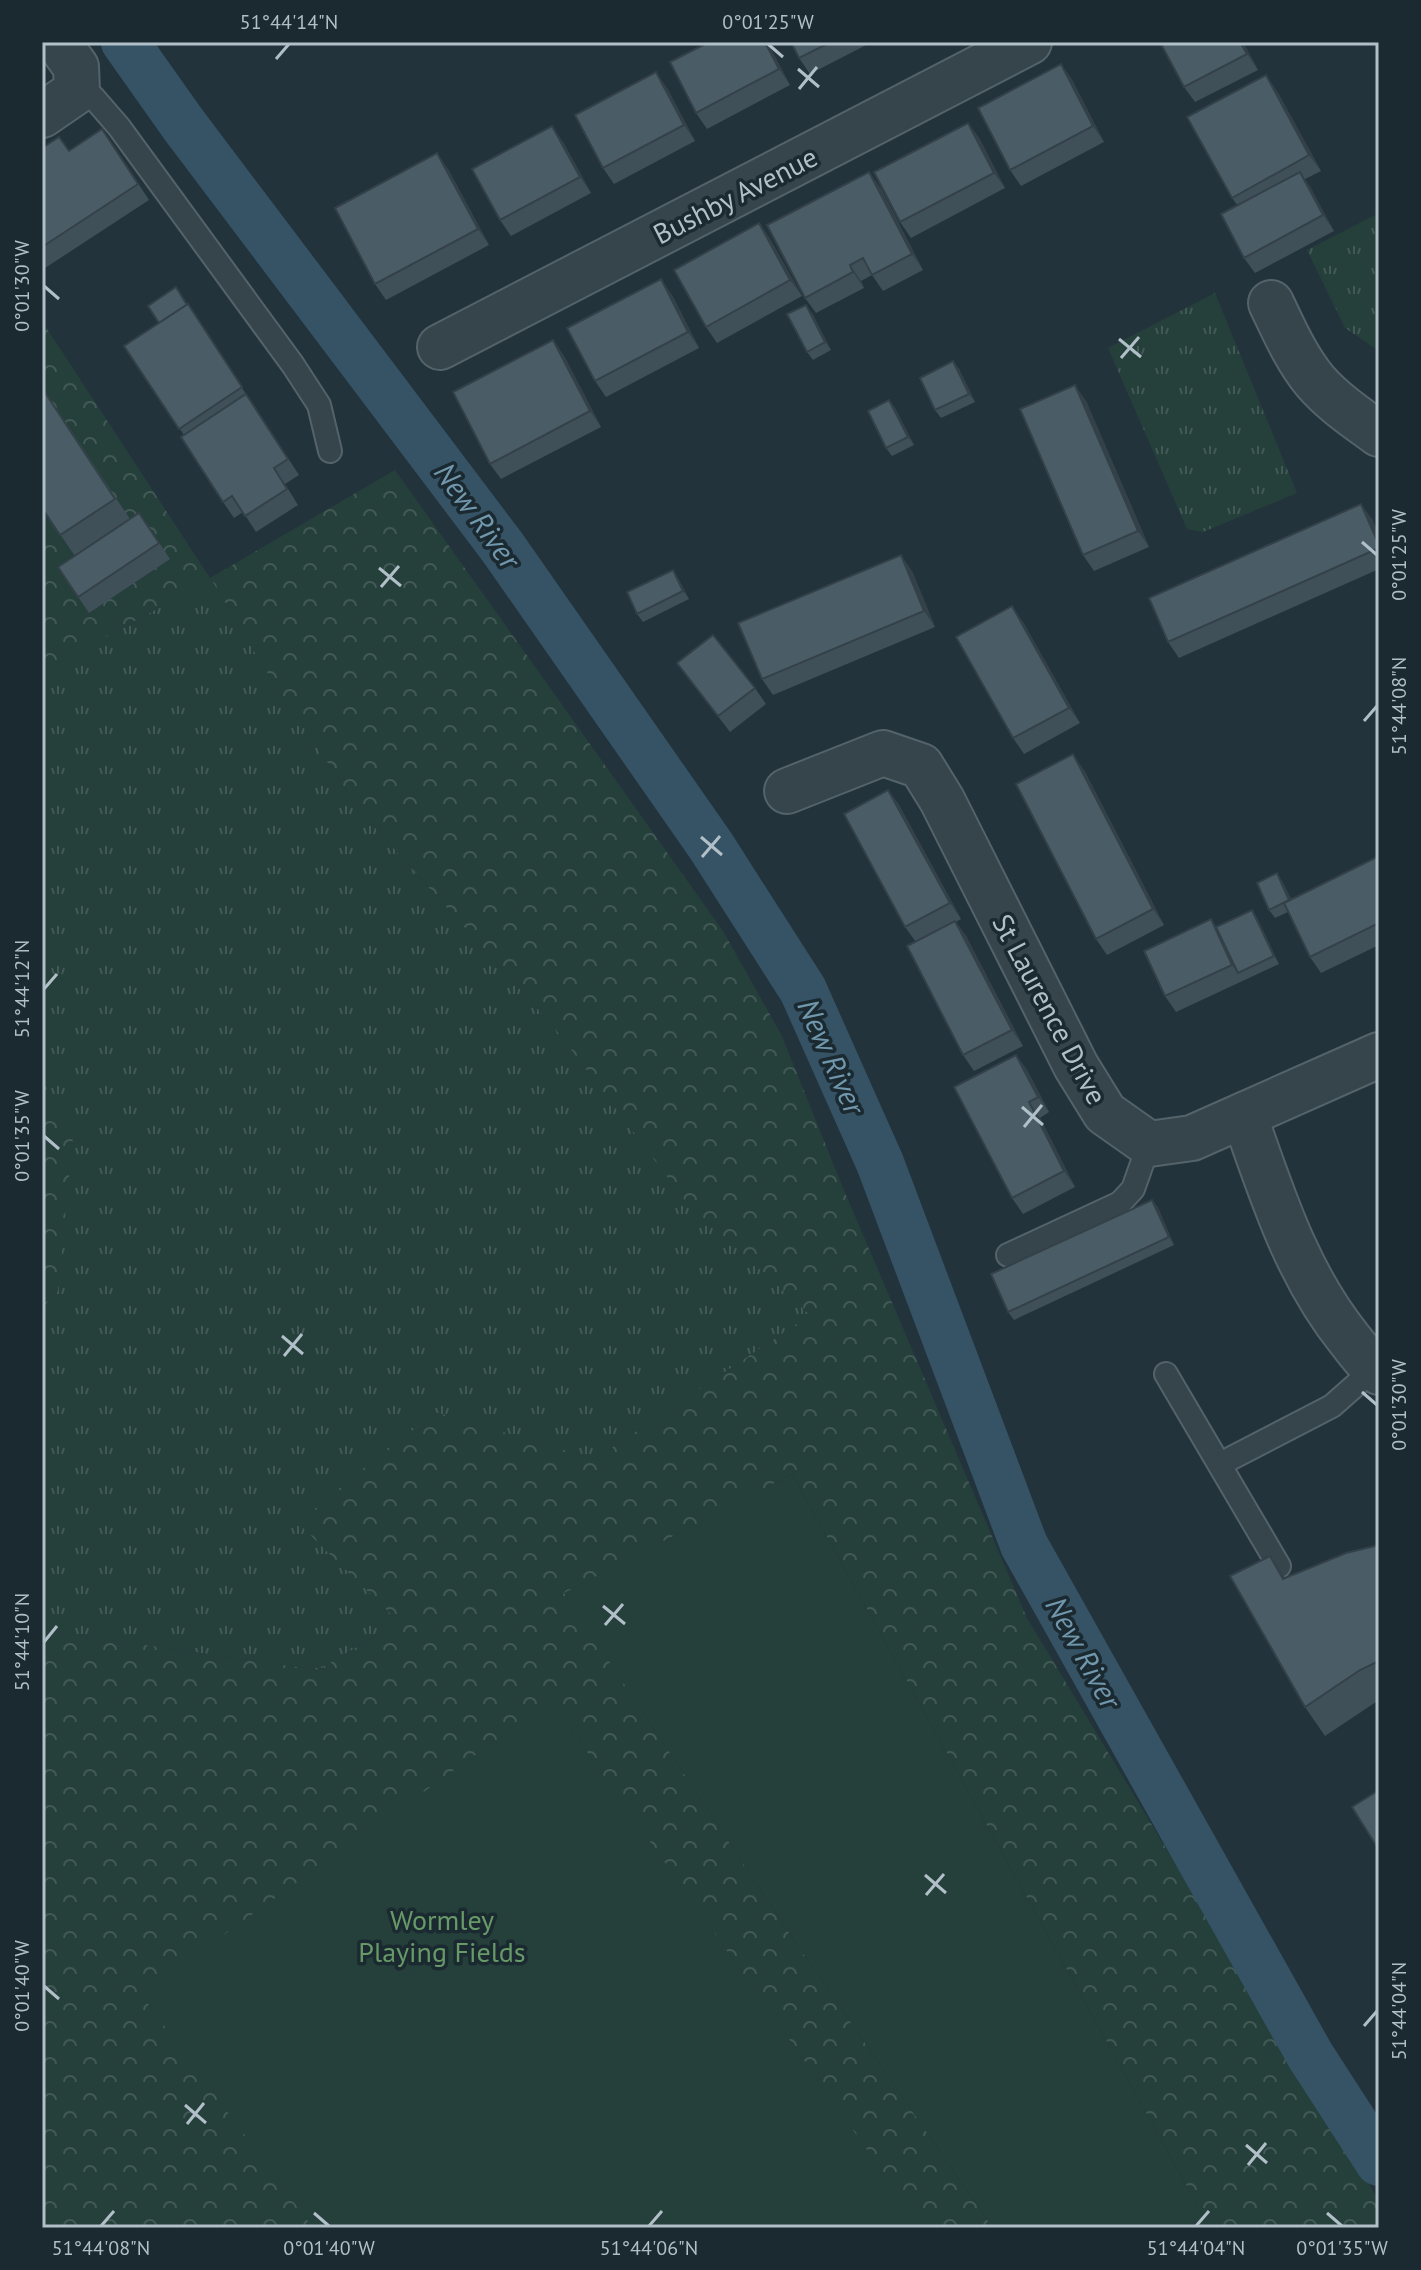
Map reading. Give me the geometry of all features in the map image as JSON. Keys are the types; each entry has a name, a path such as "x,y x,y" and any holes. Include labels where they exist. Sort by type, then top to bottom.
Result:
{"street":[{"path":"58,42 76,67 59,103"},
{"name":"Bushby Avenue","path":"440,347 1029,42"},
{"path":"1271,303 1292,347 1315,381 1342,407 1379,434"},
{"name":"St Laurence Drive","path":"787,791 883,753 921,766 942,800 1076,1066 1105,1113 1149,1144"},
{"path":"1149,1144 1192,1138 1379,1055"},
{"path":"1244,1115 1293,1251 1323,1303 1374,1368"}],"lane":[{"path":"59,103 93,97 119,127 293,365 319,405 330,451"},
{"path":"1008,1255 1120,1203 1133,1189 1149,1144"},
{"path":"1220,1464 1332,1406 1374,1368"},
{"path":"1166,1374 1279,1566"}],"green space":[{"path":"1379,213 1379,351 1345,328 1307,250"},
{"path":"1215,293 1297,493 1203,532 1187,529 1108,348"},
{"name":"Wormley Playing Fields","path":"42,321 210,578 395,470 723,931 782,1036 843,1188 1027,1618 1379,2201 1379,2228 1210,2228 792,1474 565,1594 794,1940 993,2228 42,2228 42,1630 318,1670 399,1622 299,1524 435,1412 595,1459 810,1315 687,1203 554,1027 362,813 276,687 211,579 42,672"},
{"path":"211,579 276,687 362,813 554,1027 695,1210 811,1315 595,1459 435,1413 399,1622 318,1670 42,1630 42,1308 58,1290 42,1100 42,672"},
{"path":"42,1079 73,1137 58,1291 42,1308"},
{"path":"792,1474 1210,2228 993,2228 794,1940 564,1593"},
{"name":"Wormley Playing Fields","path":"551,1701 922,2228 313,2228 141,1994"}],"building":[{"path":"709,42 765,42 779,69 696,113 670,62"},
{"path":"791,42 831,42 799,58"},
{"path":"1160,42 1240,42 1247,54 1184,87"},
{"path":"1061,64 1093,126 1010,170 978,108"},
{"path":"656,72 684,125 603,168 575,115"},
{"path":"1266,75 1309,155 1232,198 1187,117"},
{"path":"968,123 994,173 900,222 874,172"},
{"path":"552,126 580,177 500,220 472,169"},
{"path":"102,129 138,184 42,247 42,148 59,137 69,151"},
{"path":"437,153 478,229 375,284 335,208"},
{"path":"869,172 912,254 872,275 863,258 850,265 853,272 805,298 767,225"},
{"path":"1300,172 1323,215 1244,258 1221,214"},
{"path":"759,223 790,280 706,327 674,270"},
{"path":"661,279 688,332 595,381 567,328"},
{"path":"176,287 187,305 159,323 148,306"},
{"path":"188,304 242,387 179,429 124,346"},
{"path":"806,305 825,342 807,352 787,314"},
{"path":"553,340 590,411 490,464 453,392"},
{"path":"953,361 969,394 935,410 920,378"},
{"path":"1075,385 1138,531 1083,555 1020,409"},
{"path":"42,388 115,499 60,535 42,508"},
{"path":"246,394 288,459 274,468 287,489 245,516 232,496 223,502 181,437"},
{"path":"889,400 908,437 886,448 868,411"},
{"path":"1361,504 1379,548 1168,642 1149,598"},
{"path":"139,513 159,543 78,597 58,567"},
{"path":"901,555 924,611 762,679 738,623"},
{"path":"673,570 683,591 637,614 627,592"},
{"path":"1012,606 1069,708 1013,738 956,637"},
{"path":"713,635 755,688 718,716 677,663"},
{"path":"1073,754 1153,909 1096,939 1016,784"},
{"path":"888,790 950,903 905,927 844,814"},
{"path":"1379,856 1379,923 1310,957 1284,903"},
{"path":"1277,873 1289,900 1269,910 1257,883"},
{"path":"1252,910 1274,956 1238,973 1216,927"},
{"path":"1211,919 1232,965 1165,996 1144,951"},
{"path":"955,921 1012,1030 963,1055 907,946"},
{"path":"1016,1055 1038,1097 1029,1102 1064,1171 1012,1198 954,1087"},
{"path":"1152,1200 1169,1237 1008,1312 991,1274"},
{"path":"1379,1545 1379,1661 1305,1707 1230,1576 1270,1556 1283,1579 1346,1553"},
{"path":"1379,1790 1379,1850 1352,1807"}],"waterway":[{"name":"New River","path":"125,42 183,124 503,548 711,846 803,990 880,1163 1024,1545 1310,2055 1379,2162"}]}
